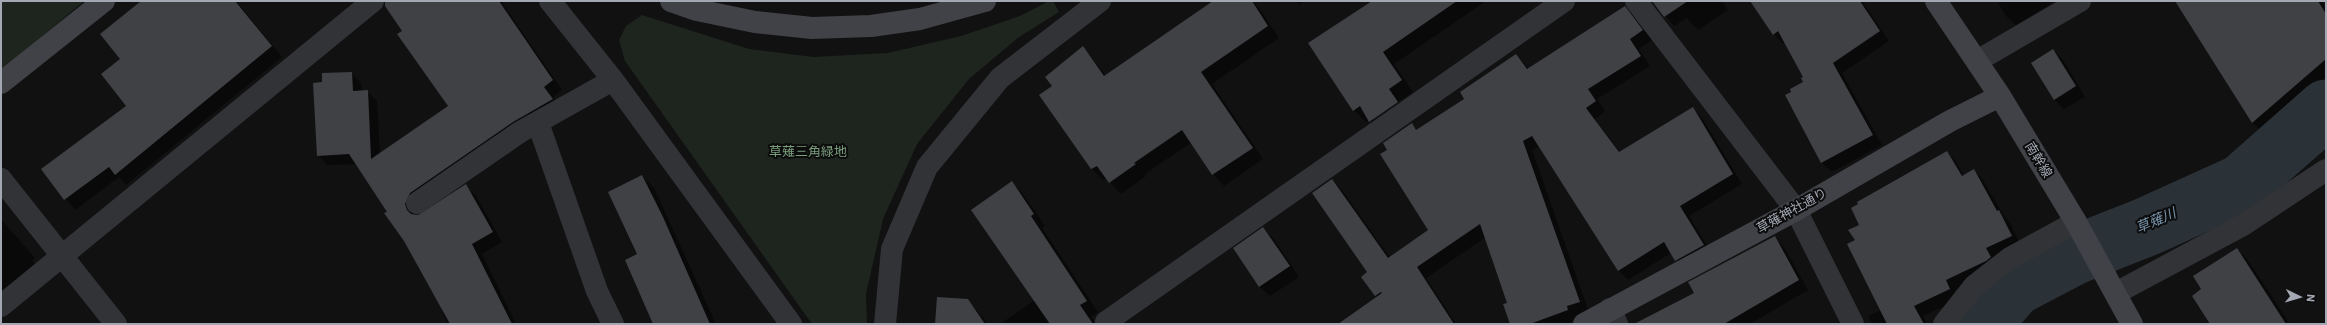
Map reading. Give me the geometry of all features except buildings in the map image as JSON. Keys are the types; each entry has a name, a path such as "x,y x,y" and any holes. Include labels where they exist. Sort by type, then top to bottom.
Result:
{"street":[{"path":"1,84 104,1"},
{"path":"1,306 373,1"},
{"path":"550,1 613,80 791,324"},
{"path":"670,1 697,10 755,22 812,28 871,26 913,20 985,1"},
{"path":"885,324 892,249 927,167 1000,78 1100,1"},
{"path":"1107,324 1106,322 1564,1"},
{"path":"1636,1 1796,210 1853,324"},
{"name":"南幹線","path":"1936,1 2000,96 2078,226 2132,324"},
{"path":"1977,61 2080,1"},
{"path":"417,203 520,132 613,80"},
{"name":"草薙神社通り","path":"1584,324 1613,317 1950,121 2000,96"},
{"path":"538,123 597,291 613,324"},
{"path":"2116,293 2243,225 2326,170"},
{"path":"1,179 63,255 116,324"},
{"path":"1944,324 1974,286 2010,258 2078,226"}],"green space":[{"path":"1,1 84,1 1,71"},
{"name":"草薙三角緑地","path":"1049,1 1053,1 1059,12 1019,37 969,79 917,144 883,219 866,294 867,324 812,324 625,61 619,40 626,26 642,15 749,49 814,57 888,53 961,36 1020,16"}],"waterway":[{"name":"草薙川","path":"1982,324 2014,287 2075,255 2146,227 2241,184 2326,109"}]}
